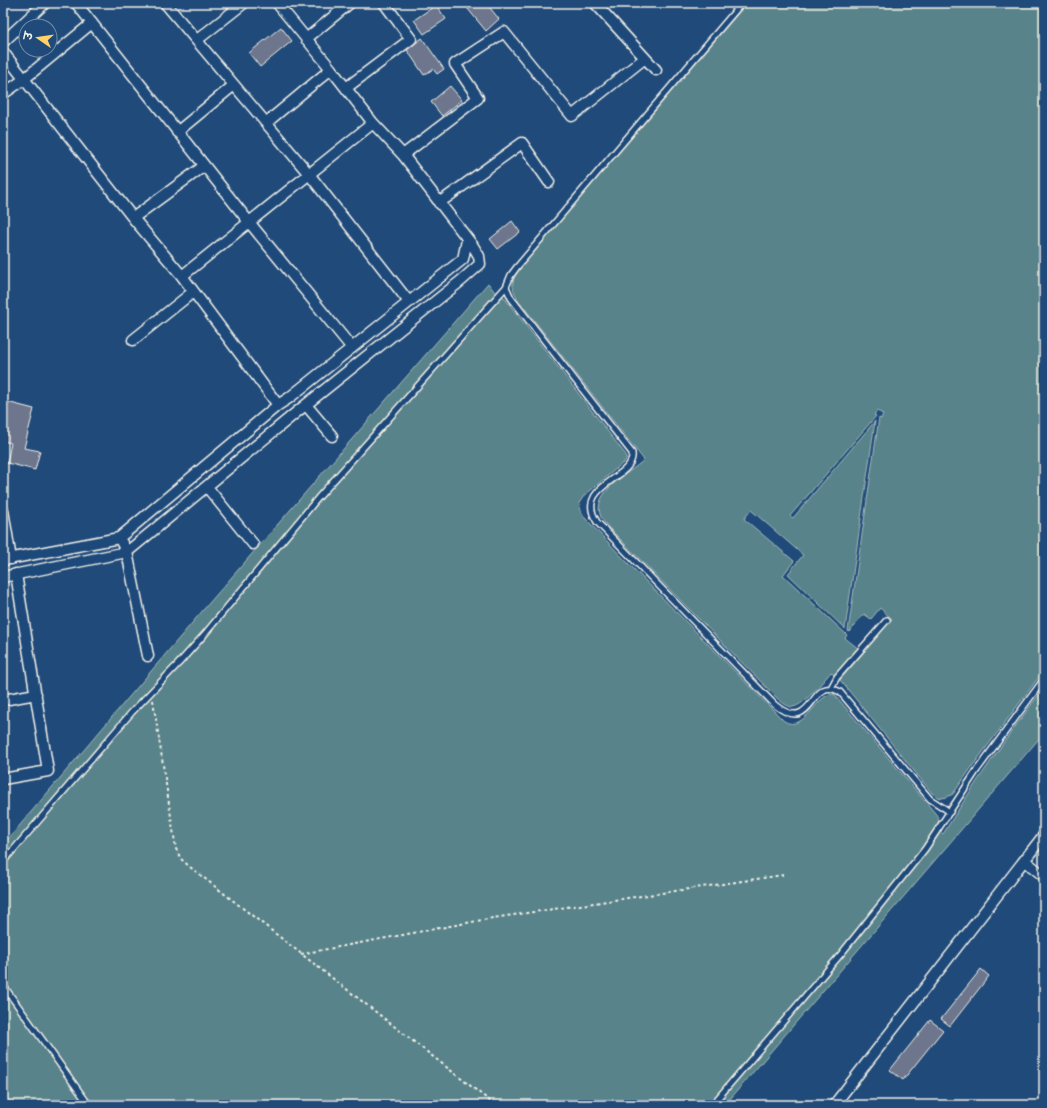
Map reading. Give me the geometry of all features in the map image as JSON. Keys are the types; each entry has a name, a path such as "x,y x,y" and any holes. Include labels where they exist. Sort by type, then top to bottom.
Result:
{"street":[{"path":"3,42 45,3"},
{"path":"76,3 204,166 352,348"},
{"path":"165,3 309,174 409,302"},
{"path":"197,40 244,3"},
{"path":"3,577 127,552 480,264 479,256 402,155 373,123 277,3"},
{"path":"306,39 350,3"},
{"path":"346,88 410,39 384,3"},
{"path":"595,3 656,70"},
{"path":"3,94 23,80 92,23"},
{"path":"402,155 478,98 455,64 504,32 572,116 645,58"},
{"path":"3,52 23,80 133,218 182,276 278,405"},
{"path":"266,123 331,69"},
{"path":"178,132 234,85"},
{"path":"182,276 373,123"},
{"path":"439,203 522,143 549,182"},
{"path":"133,218 204,166"},
{"path":"3,510 7,560 119,538 278,405 289,398 463,260 467,240"},
{"path":"133,340 193,292"},
{"path":"289,398 332,436"},
{"path":"207,486 252,544"},
{"path":"119,538 127,552 148,656"},
{"path":"3,778 48,771 16,574"},
{"path":"3,700 36,694"},
{"path":"834,1105 1044,835"},
{"path":"1024,861 1044,876"}],"lane":[{"path":"3,862 106,742 204,635 318,498 506,287 511,275 517,267 742,3"},
{"path":"506,287 511,298 632,452 633,457 629,466 603,487 593,500 591,508 592,514 597,522 758,688 782,710 794,715 805,710 823,690 831,688 840,692 930,799 950,812"},
{"path":"831,688 837,677 887,620"},
{"path":"712,1105 841,954 905,875 932,840 977,770 1044,679"},
{"path":"3,985 90,1105"}],"path":[{"path":"151,692 176,849 182,859 190,867 300,954 495,1105"},
{"path":"300,954 493,918 783,875"}],"green space":[{"path":"747,3 1044,3 1044,670 953,794 947,797 938,797 932,793 840,680 892,619 880,608 871,619 864,614 849,632 848,631 879,418 881,419 883,414 877,411 874,415 876,416 790,516 793,518 875,421 845,629 788,574 803,555 751,510 744,519 794,561 783,575 847,635 845,638 859,649 834,675 831,672 814,692 803,702 793,707 789,706 779,700 611,530 601,517 599,508 601,500 606,492 613,484 644,460 519,301 514,291 513,284 515,276 521,267"},
{"path":"488,283 500,299 503,296 626,455 626,460 584,496 579,503 585,518 784,721 791,723 798,722 805,718 822,699 828,695 834,694 935,813 938,820 936,827 943,834 992,760 1044,688 1044,733 725,1105 3,1105 3,845 204,609"}],"building":[{"path":"463,3 486,3 499,19 486,31"},
{"path":"436,5 446,19 424,34 414,20"},
{"path":"281,27 292,41 260,67 249,53"},
{"path":"422,38 444,69 437,74 433,69 424,75 407,50"},
{"path":"450,86 462,100 442,116 431,102"},
{"path":"512,221 520,232 498,249 490,239"},
{"path":"3,401 34,409 24,448 40,451 35,470 7,463 11,443 3,441"},
{"path":"981,969 989,976 950,1026 941,1019"},
{"path":"930,1020 943,1030 903,1080 890,1070"}]}
